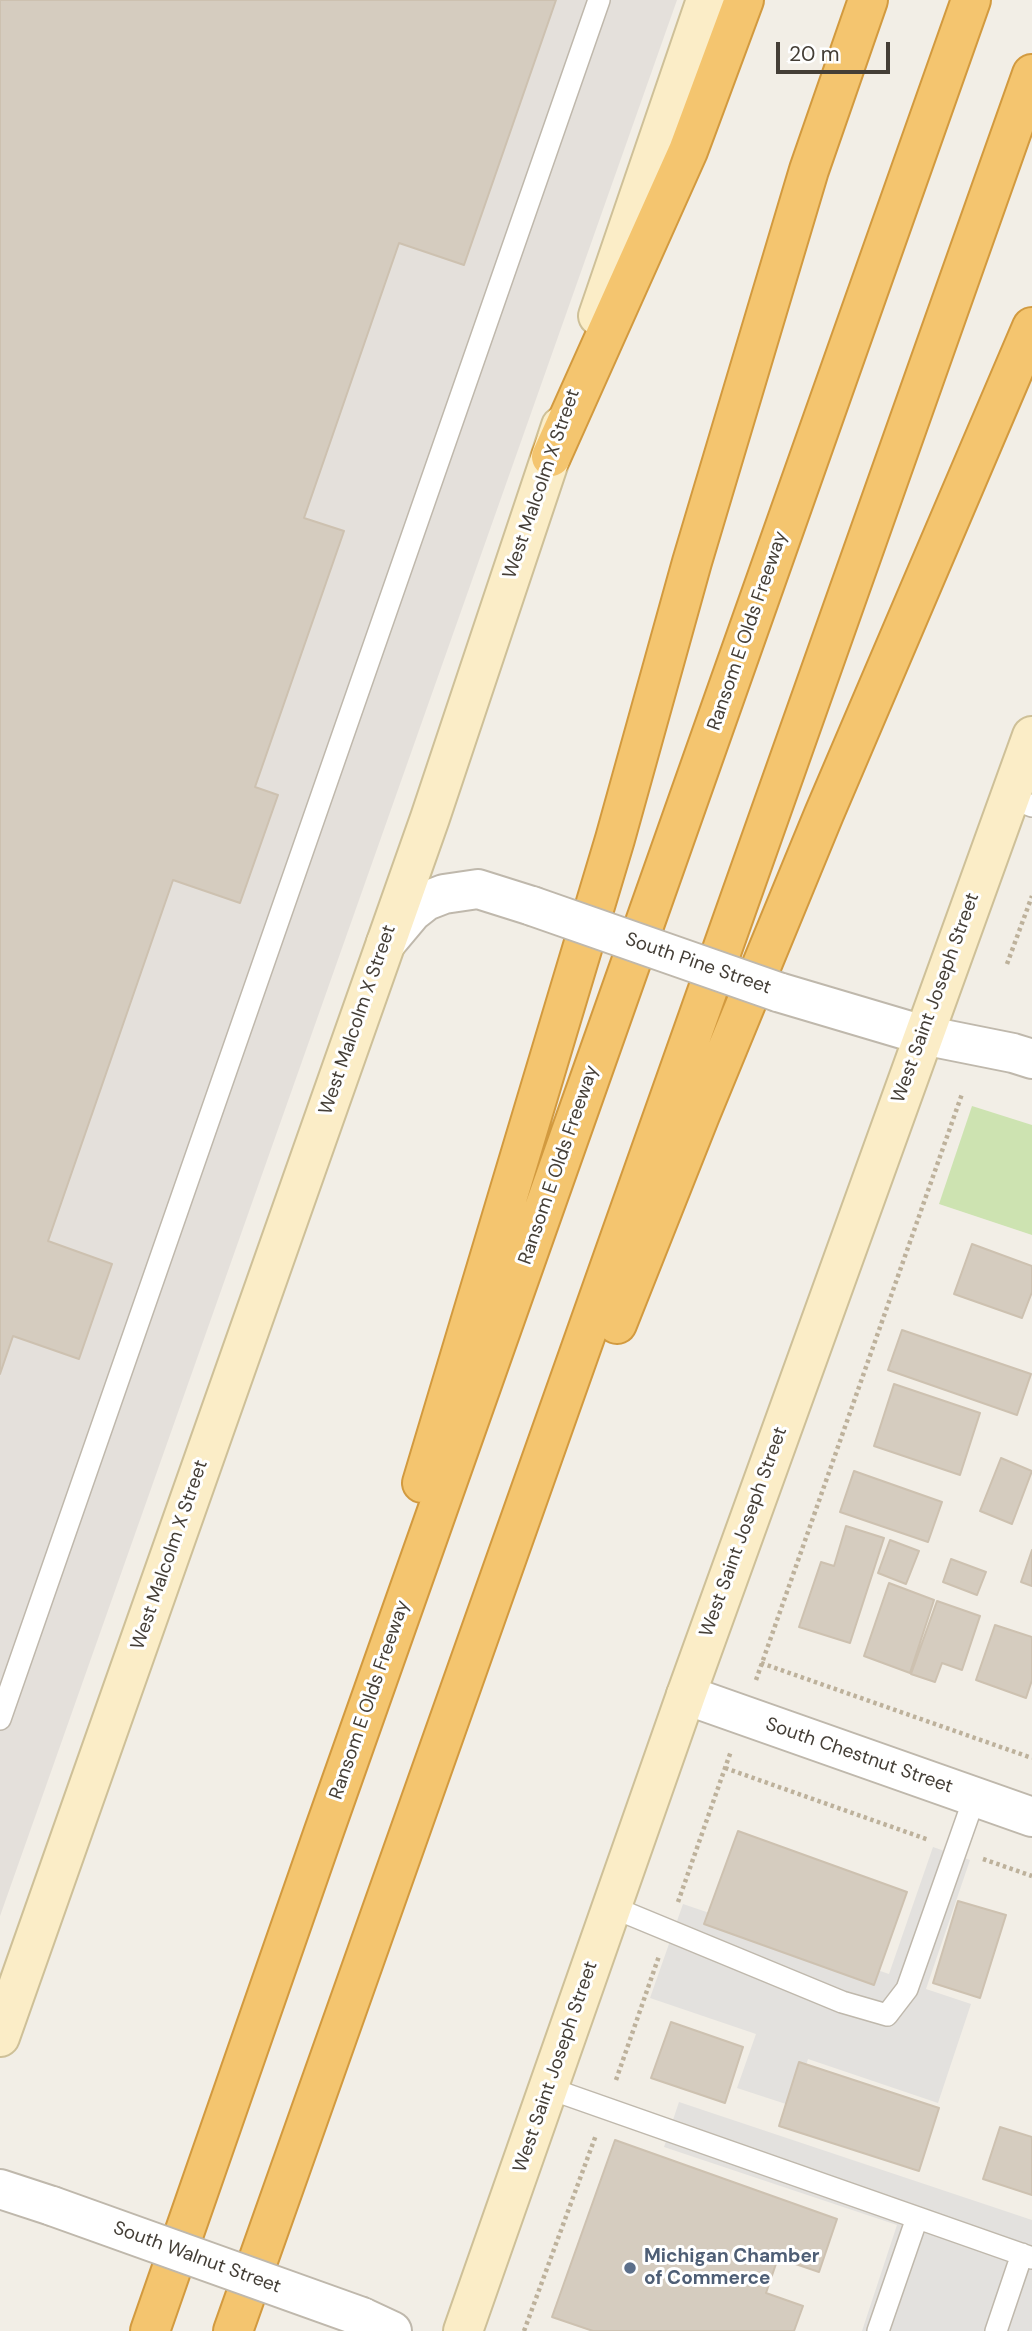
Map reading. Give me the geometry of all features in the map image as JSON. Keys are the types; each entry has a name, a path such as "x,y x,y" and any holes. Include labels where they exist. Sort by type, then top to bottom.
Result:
{"highway":[{"path":"551,457 688,151 744,0"},
{"path":"324,1830 451,1379 570,990 692,562 808,170 868,0"},
{"name":"Ransom E Olds Freeway","path":"150,2331 324,1830 971,0"},
{"path":"233,2331 1032,74"},
{"path":"435,1766 591,1394 700,1115 818,826 1032,327"}],"main road":[{"name":"West Malcolm X Street","path":"0,2037 430,818 706,0"},
{"name":"West Saint Joseph Street","path":"463,2331 686,1695 923,1035 1020,801 1032,736"}],"street":[{"name":"South Pine Street","path":"384,946 398,926 426,901 444,894 478,889 778,992 923,1035 1032,1059"},
{"name":"South Chestnut Street","path":"686,1695 1032,1817"},
{"name":"South Walnut Street","path":"0,2189 377,2324"}],"lane":[{"path":"0,1719 599,0"},
{"path":"612,1907 842,2002 887,2015 907,1989 975,1796"},
{"path":"548,2088 1027,2256 996,2331"},
{"path":"878,2331 917,2218"}],"path":[{"path":"1007,964 1032,896"},
{"path":"761,1663 1032,1758"},
{"path":"725,1768 1032,1876"}],"shaded area":[{"path":"0,0 677,0 0,1916"},
{"path":"933,1847 970,1860 926,1989 971,2004 938,2103 808,2059 792,2106 737,2088 756,2034 650,1998 683,1904 889,1974"},
{"path":"679,2102 1032,2220 1032,2331 862,2331 897,2225 664,2147"}],"green space":[{"path":"972,1106 1032,1125 1032,1235 939,1204"}],"building":[{"path":"0,0 556,0 464,265 399,243 304,518 344,531 255,787 278,795 240,903 173,880 48,1241 112,1264 79,1359 13,1336 0,1374"},
{"path":"972,1244 1032,1266 1032,1292 1022,1318 954,1294"},
{"path":"902,1330 1031,1374 1017,1415 888,1370"},
{"path":"894,1384 980,1413 960,1475 874,1446"},
{"path":"1001,1458 1032,1471 1012,1524 980,1511"},
{"path":"854,1471 942,1502 928,1542 840,1512"},
{"path":"846,1526 884,1538 850,1643 799,1627 821,1562 834,1566"},
{"path":"890,1540 919,1551 906,1584 878,1573"},
{"path":"1032,1550 1032,1586 1021,1582"},
{"path":"951,1559 986,1572 977,1595 943,1582"},
{"path":"889,1583 934,1600 910,1673 864,1656"},
{"path":"937,1601 980,1616 962,1670 942,1663 935,1682 911,1674"},
{"path":"995,1625 1032,1637 1032,1680 1026,1698 976,1680"},
{"path":"738,1831 907,1892 874,1985 704,1924"},
{"path":"958,1901 1006,1915 980,1998 933,1983"},
{"path":"671,2022 743,2047 725,2103 651,2078"},
{"path":"799,2062 939,2108 919,2171 779,2126"},
{"path":"1000,2127 1032,2137 1032,2195 983,2179"},
{"path":"615,2140 837,2219 819,2272 778,2258 766,2293 803,2306 794,2331 593,2331 552,2317"}],"place":[{"name":"Michigan Chamber of Commerce","path":"630,2268"}]}
